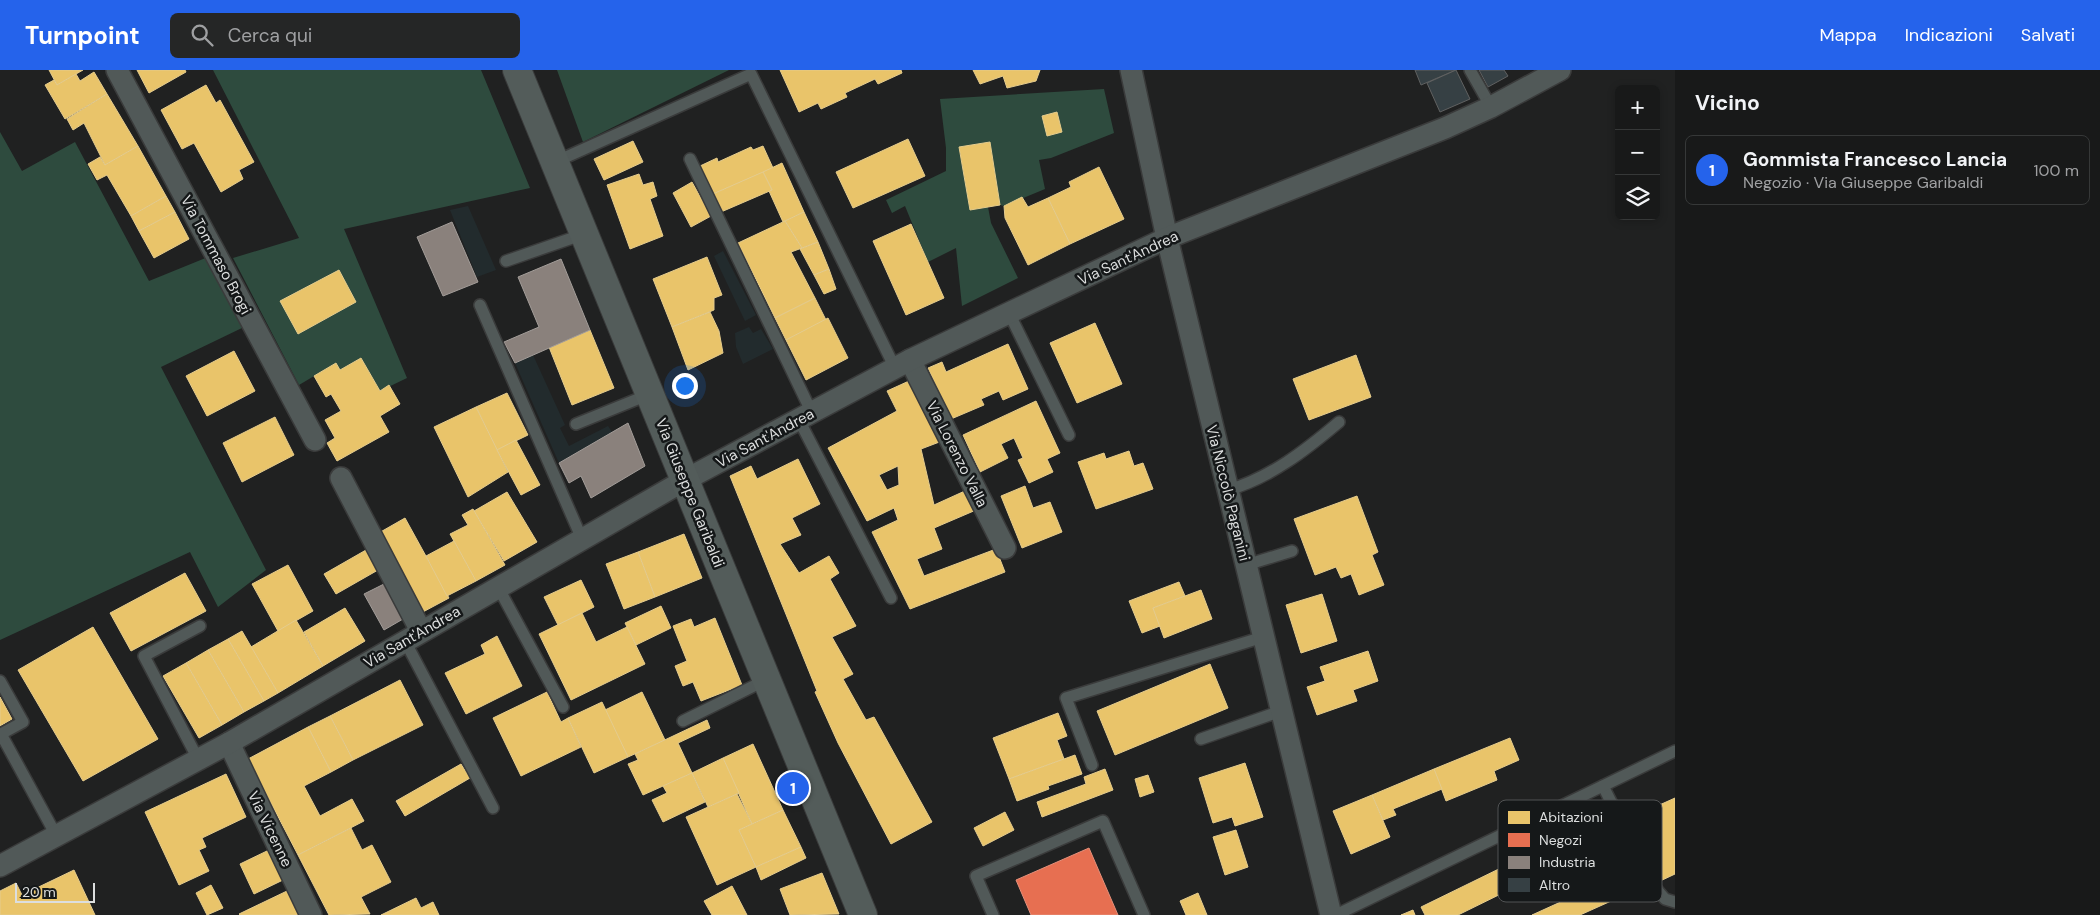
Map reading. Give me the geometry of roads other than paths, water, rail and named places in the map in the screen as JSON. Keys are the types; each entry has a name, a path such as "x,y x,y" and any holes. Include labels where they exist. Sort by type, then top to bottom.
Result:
{"street":[{"name":"Via Tommaso Brogi","path":"117,70 315,440"},
{"name":"Via Giuseppe Garibaldi","path":"517,70 863,915"},
{"name":"Via Niccolò Paganini","path":"1131,70 1166,238 1331,915"},
{"name":"Via Sant'Andrea","path":"0,866 229,742 685,480 902,364 1166,238 1437,131 1490,107 1560,70"},
{"name":"Via Lorenzo Valla","path":"902,364 1005,548"},
{"path":"341,478 413,636"},
{"name":"Via Vicenne","path":"229,742 311,915"}],"lane":[{"path":"1470,70 1490,107"},
{"path":"555,162 751,74 902,364"},
{"path":"690,158 805,417 891,598"},
{"path":"506,261 584,234"},
{"path":"480,305 582,539"},
{"path":"1009,313 1070,435"},
{"path":"576,424 650,394"},
{"path":"1228,490 1249,484 1286,462 1339,422"},
{"path":"1246,565 1292,552"},
{"path":"498,587 563,707"},
{"path":"198,759 144,656 200,626"},
{"path":"413,636 493,808"},
{"path":"1092,765 1066,698 1263,637"},
{"path":"683,721 766,680"},
{"path":"0,681 23,722 1,734 56,835"},
{"path":"1201,738 1281,711"},
{"path":"1574,800 1675,751"},
{"path":"1603,786 1610,800"},
{"path":"992,915 976,876 1103,821 1144,915"},
{"path":"1336,915 1498,837"},
{"path":"1662,896 1665,899 1675,902"}],"place":[{"name":"Gommista Francesco Lancia","path":"793,788"}]}
